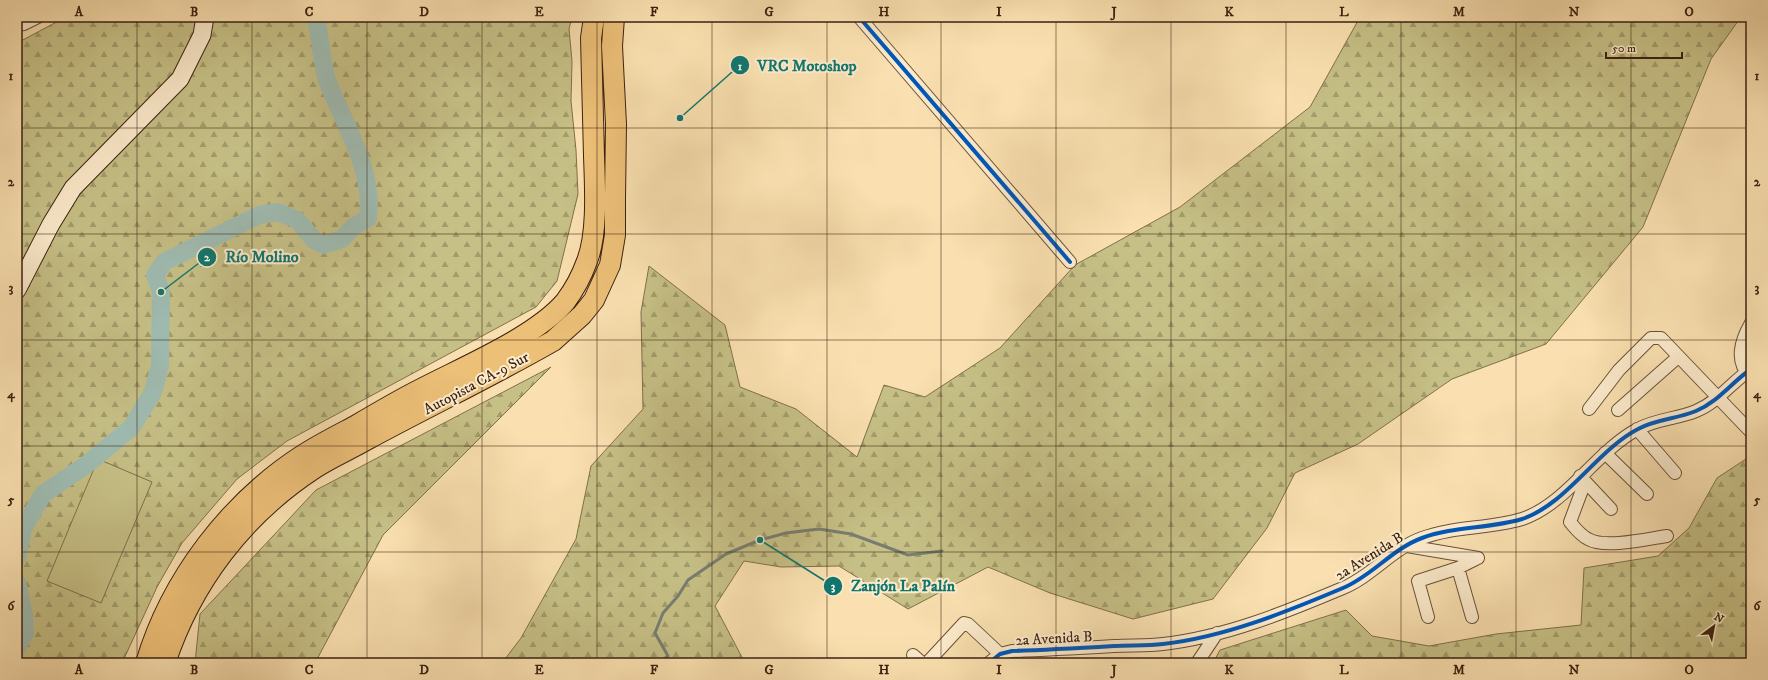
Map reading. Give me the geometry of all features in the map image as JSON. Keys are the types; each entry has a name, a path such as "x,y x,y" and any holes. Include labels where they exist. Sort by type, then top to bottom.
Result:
{"highway":[{"name":"Autopista CA-9 Sur","path":"146,663 159,627 189,571 209,542 229,518 259,489 302,455 415,392 513,341 536,327 564,302 578,282 588,259 593,229 595,193 591,38 594,17"},
{"name":"Autopista CA-9 Sur","path":"165,663 185,610 203,580 232,541 271,502 315,468 552,341 582,315 594,300 610,265 614,235 616,124 612,46 614,17"}],"main road":[{"path":"17,290 50,224 73,188 180,78 202,35 205,17"}],"street":[{"path":"17,25 24,24 38,17"},
{"path":"859,17 1070,262"},
{"path":"1749,373 1742,362 1740,346 1751,322"},
{"path":"1589,409 1619,370 1651,338 1662,338 1678,357 1751,432"},
{"path":"1618,410 1678,357"},
{"name":"2a Avenida B","path":"989,663 1000,654 1164,644 1217,633 1295,607 1345,587 1362,578 1407,546 1435,534 1461,528 1502,523 1523,518 1555,500 1582,479 1605,453 1637,429 1698,411 1719,398 1749,373"},
{"path":"1637,429 1675,473"},
{"path":"1605,453 1647,494"},
{"path":"1611,508 1582,479 1570,522 1587,539 1595,542 1614,543 1667,536"},
{"path":"1407,546 1478,558 1458,568 1418,581 1428,617"},
{"path":"1458,568 1472,617"},
{"path":"927,663 964,623 968,624 1000,654"},
{"path":"1197,663 1217,633"}],"green space":[{"path":"66,17 572,17 569,29 572,61 571,101 576,150 578,194 557,281 536,307 287,441 237,479 182,543 157,587 122,663 17,663 17,41 19,42"},
{"path":"1360,17 1741,17 1711,59 1643,227 1546,344 1452,379 1358,444 1295,473 1267,528 1213,599 1133,619 1050,593 988,567 908,609 839,566 781,567 744,561 715,606 745,663 502,663 521,638 576,539 591,466 643,409 641,312 649,266 725,325 740,387 796,409 857,457 884,385 925,397 1000,348 1075,265 1180,207 1310,107"},
{"path":"551,367 383,535 315,663 195,663 200,614 316,490"},
{"path":"98,459 152,482 101,603 47,581"},
{"path":"1746,459 1751,461 1751,663 1213,663 1220,650 1346,610 1372,636 1429,646 1496,634 1581,625 1584,568 1658,556 1689,528 1717,478"}],"waterway":[{"path":"17,557 23,529 43,494 86,465 131,428 153,392 160,365 161,292 155,275 164,262 259,215 278,212 297,220 314,240 323,245 342,239 353,227 368,218 369,200 367,183 357,149 328,83 324,68 316,17"},
{"path":"659,663 668,656 655,633 663,613 678,596 688,580 726,554 760,540 786,533 819,529 851,534 908,555 942,551"},
{"path":"17,582 24,615 25,633 17,648"}],"cycle path":[{"path":"859,17 1070,262"},
{"path":"989,663 1000,654 1012,651 1151,645 1186,641 1232,630 1300,606 1353,583 1391,555 1422,538 1446,531 1510,522 1522,519 1538,512 1567,490 1608,450 1623,439 1645,426 1689,414 1704,407 1751,369"}],"place":[{"name":"VRC Motoshop","path":"680,118"},
{"name":"Río Molino","path":"161,292"},
{"name":"Zanjón La Palín","path":"760,540"}]}
